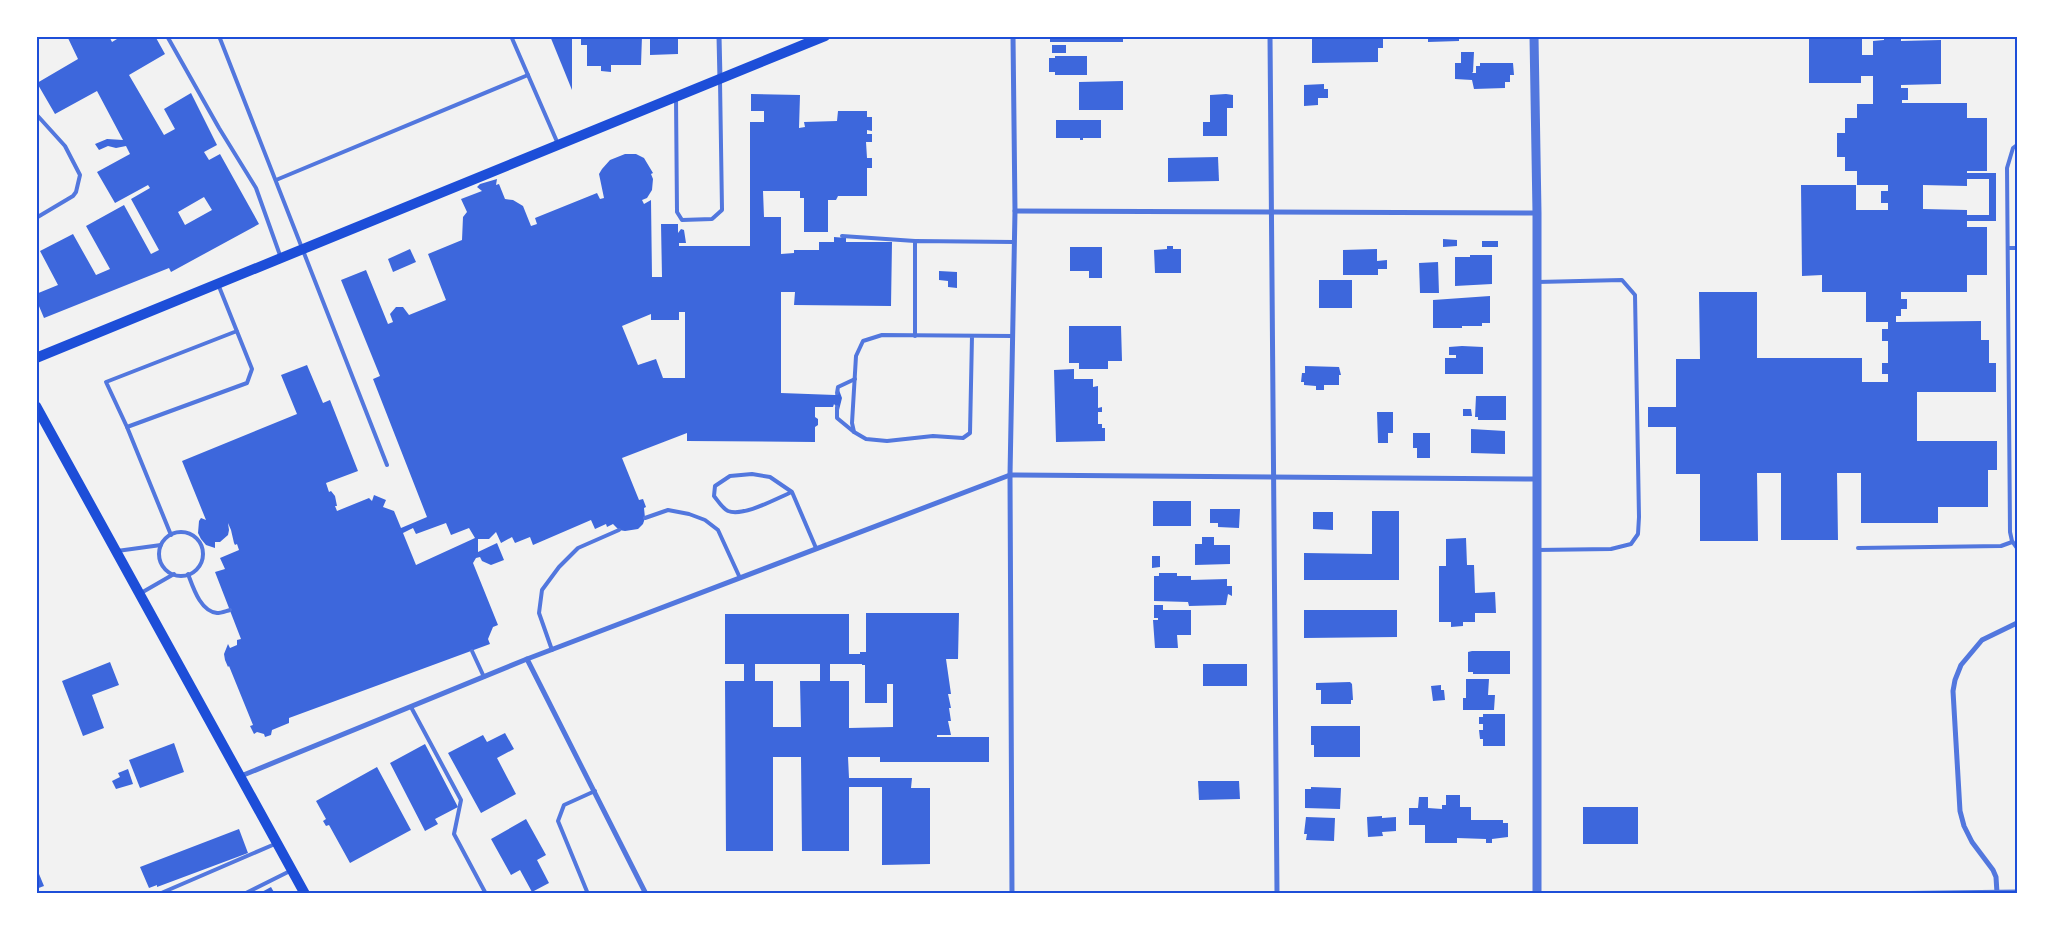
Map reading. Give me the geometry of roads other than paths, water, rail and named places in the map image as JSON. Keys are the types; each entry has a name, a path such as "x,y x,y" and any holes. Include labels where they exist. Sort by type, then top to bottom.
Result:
{"main road":[{"path":"36,358 825,36"},
{"path":"36,406 141,593 305,894"}],"street":[{"path":"719,36 720,80"},
{"path":"1012,894 1010,475 1015,211 1013,36"},
{"path":"1270,36 1277,894"},
{"path":"1534,36 1537,213 1536,894"},
{"path":"1015,211 1537,213"},
{"path":"241,776 527,659 1010,475 1537,478"},
{"path":"1997,892 1996,877 1993,870 1972,842 1964,826 1960,811 1953,691 1961,665 1971,651 1982,640 2017,623"},
{"path":"527,659 646,894"},
{"path":"1872,894 2017,892"}],"lane":[{"path":"167,36 219,128 256,188 281,259"},
{"path":"219,36 387,465"},
{"path":"511,36 558,146"},
{"path":"276,180 528,75"},
{"path":"676,98 677,212 682,220 712,219 722,210 720,80"},
{"path":"36,114 65,146 80,175 76,192 73,196 36,218"},
{"path":"2017,145 2013,148 2007,168 2010,532 2012,542 2017,548"},
{"path":"842,236 915,241 1014,242"},
{"path":"915,241 915,336"},
{"path":"2008,248 2017,248"},
{"path":"1537,282 1622,280 1635,295 1639,517 1638,534 1631,544 1611,549 1537,550"},
{"path":"127,427 247,383 252,369 218,284"},
{"path":"171,535 127,427 106,382 237,332"},
{"path":"854,432 852,423 856,356 863,341 882,335 1012,336"},
{"path":"836,407 837,418 866,439 887,440 933,436 963,438 970,433 972,336"},
{"path":"836,393 838,386 855,379"},
{"path":"2010,464 2017,464"},
{"path":"792,492 752,509 740,512 729,511 722,507 714,496 715,486 730,476 752,474 770,478 792,492 816,548"},
{"path":"645,518 668,510 689,514 705,520 718,530 740,578"},
{"path":"552,650 539,613 542,590 559,566 578,548 620,530"},
{"path":"141,593 174,574 188,574 194,571 202,560 201,546 198,539 185,532 171,535 161,545 159,552 163,565 174,574"},
{"path":"1858,548 2001,546 2012,542"},
{"path":"117,551 161,545"},
{"path":"188,574 199,600 209,609 217,613 230,610"},
{"path":"472,651 484,677"},
{"path":"411,707 461,800 454,834 486,894"},
{"path":"588,894 558,821 564,805 595,791"},
{"path":"159,894 277,843"},
{"path":"244,894 292,870"}]}
